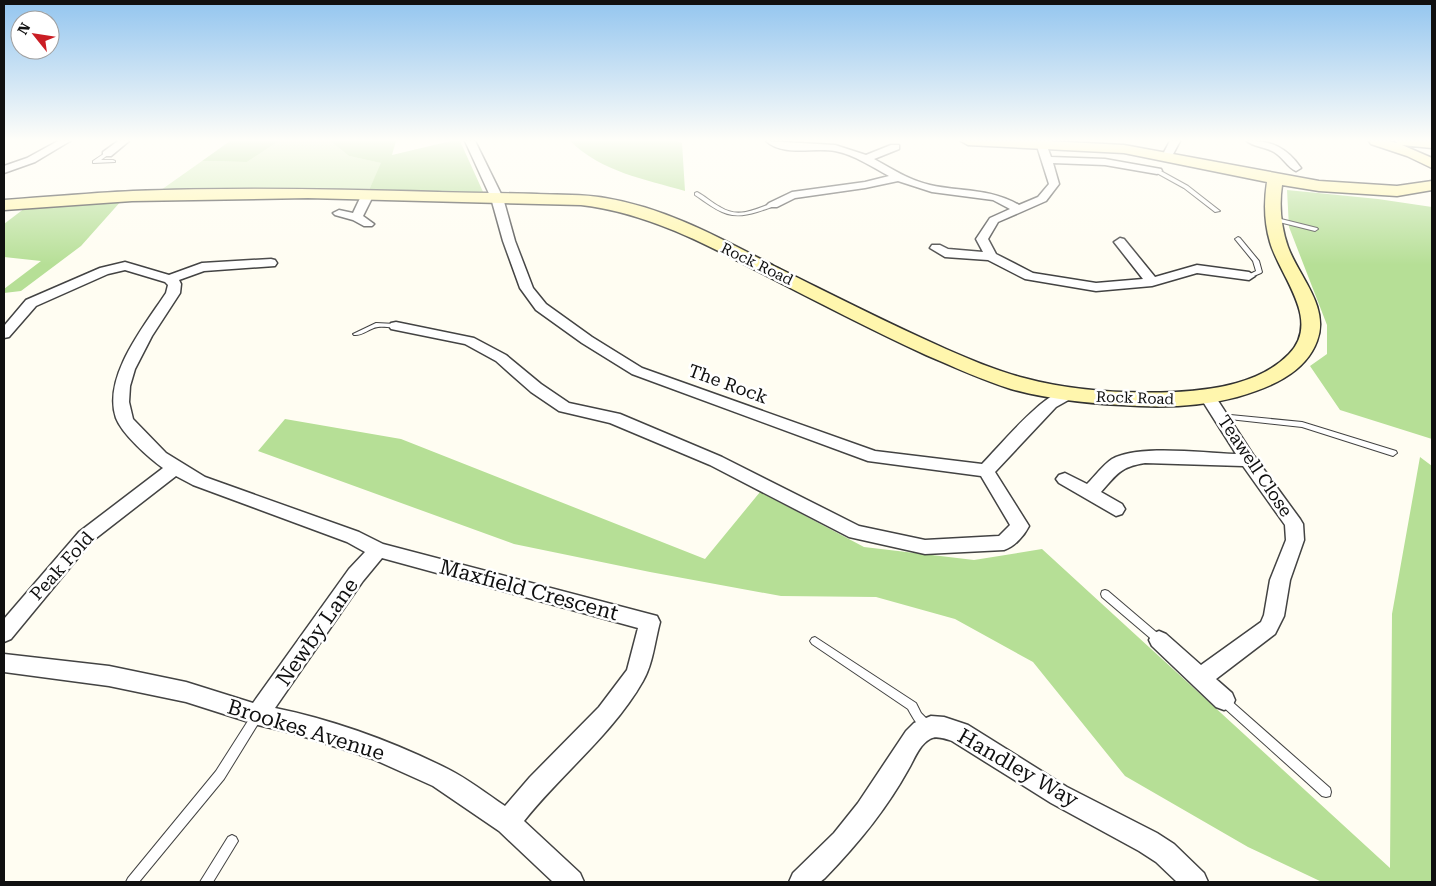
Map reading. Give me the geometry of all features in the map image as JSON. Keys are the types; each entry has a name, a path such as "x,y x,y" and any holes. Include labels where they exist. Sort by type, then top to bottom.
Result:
{"street":[{"name":"The Rock","path":"489,182 497,198 508,241 533,298 541,307 587,340 637,371 874,457 986,471"},
{"path":"773,205 792,194 876,182"},
{"path":"910,182 938,191 966,192 997,198 1019,209"},
{"path":"991,256 982,239 994,220 1042,199 1053,182"},
{"name":"Rock Road","path":"4,205 132,196 308,193 588,201 636,209 731,251 937,353 1010,381 1067,394 1139,399 1208,397 1241,389 1276,374 1301,352 1309,336 1310,310 1284,258 1273,219 1272,204 1275,182"},
{"path":"1296,182 1319,186 1398,191 1432,198"},
{"path":"1398,191 1432,186"},
{"path":"356,217 368,194"},
{"path":"340,212 356,217 368,224"},
{"path":"1120,242 1152,282"},
{"path":"936,248 945,253 991,256 1030,276 1096,287 1152,282 1197,269 1249,276"},
{"path":"4,334 31,302 104,271 125,266 170,279 202,267 270,262"},
{"name":"Maxfield Crescent","path":"170,279 175,284 173,293 137,349 122,382 121,399 124,418 148,446 174,469 199,481 353,537 378,550 650,622 636,674 607,714 538,785 508,822"},
{"path":"396,326 469,341 501,358 536,388 564,407 614,418 716,461 855,532 925,547 1004,543 1020,526 986,471 1051,403 1067,394"},
{"name":"Teawell Close","path":"1200,678 1268,628 1274,616 1280,580 1295,540 1294,524 1248,460 1208,397"},
{"path":"1089,492 1117,464 1127,460 1145,458 1248,460"},
{"name":"Peak Fold","path":"4,634 85,537 174,469"},
{"path":"1065,478 1116,509"},
{"name":"Newby Lane","path":"258,715 356,575 378,550"},
{"path":"1159,640 1224,700"},
{"name":"Brookes Avenue","path":"8,668 109,676 186,692 258,715 296,723 376,749 440,778 508,822 571,882"},
{"name":"Handley Way","path":"928,728 945,727 960,732 1059,795 1148,842 1165,853 1195,882"},
{"path":"802,882 828,858 852,830 882,792 909,745 919,733 928,728"}],"lane":[{"path":"1178,182 1217,211"},
{"path":"697,194 727,214 738,216 773,205"},
{"path":"1273,219 1315,229"},
{"path":"1238,239 1256,261 1259,272 1249,276"},
{"path":"356,334 376,325 396,326"},
{"path":"1220,416 1302,425 1393,453"},
{"path":"1105,594 1159,640"},
{"path":"815,641 912,706 917,716 928,728"},
{"path":"1224,700 1326,792"},
{"path":"132,882 220,775 258,715"},
{"path":"206,882 232,841"}],"green space":[{"path":"172,182 373,182 369,190 161,190"},
{"path":"372,182 479,182 484,194 369,190"},
{"path":"654,182 684,182 685,191"},
{"path":"1287,190 1378,199 1432,207 1432,439 1340,410 1310,366 1327,354 1327,325 1289,227"},
{"path":"122,200 81,246 21,291 4,293 4,289 41,261 4,257 4,224 25,208"},
{"path":"285,419 401,439 705,559 760,492 864,547 974,560 1042,549 1390,868 1392,614 1420,457 1432,466 1432,882 1322,882 1248,847 1125,776 1033,662 955,619 876,597 781,596 514,544 258,451"}]}
